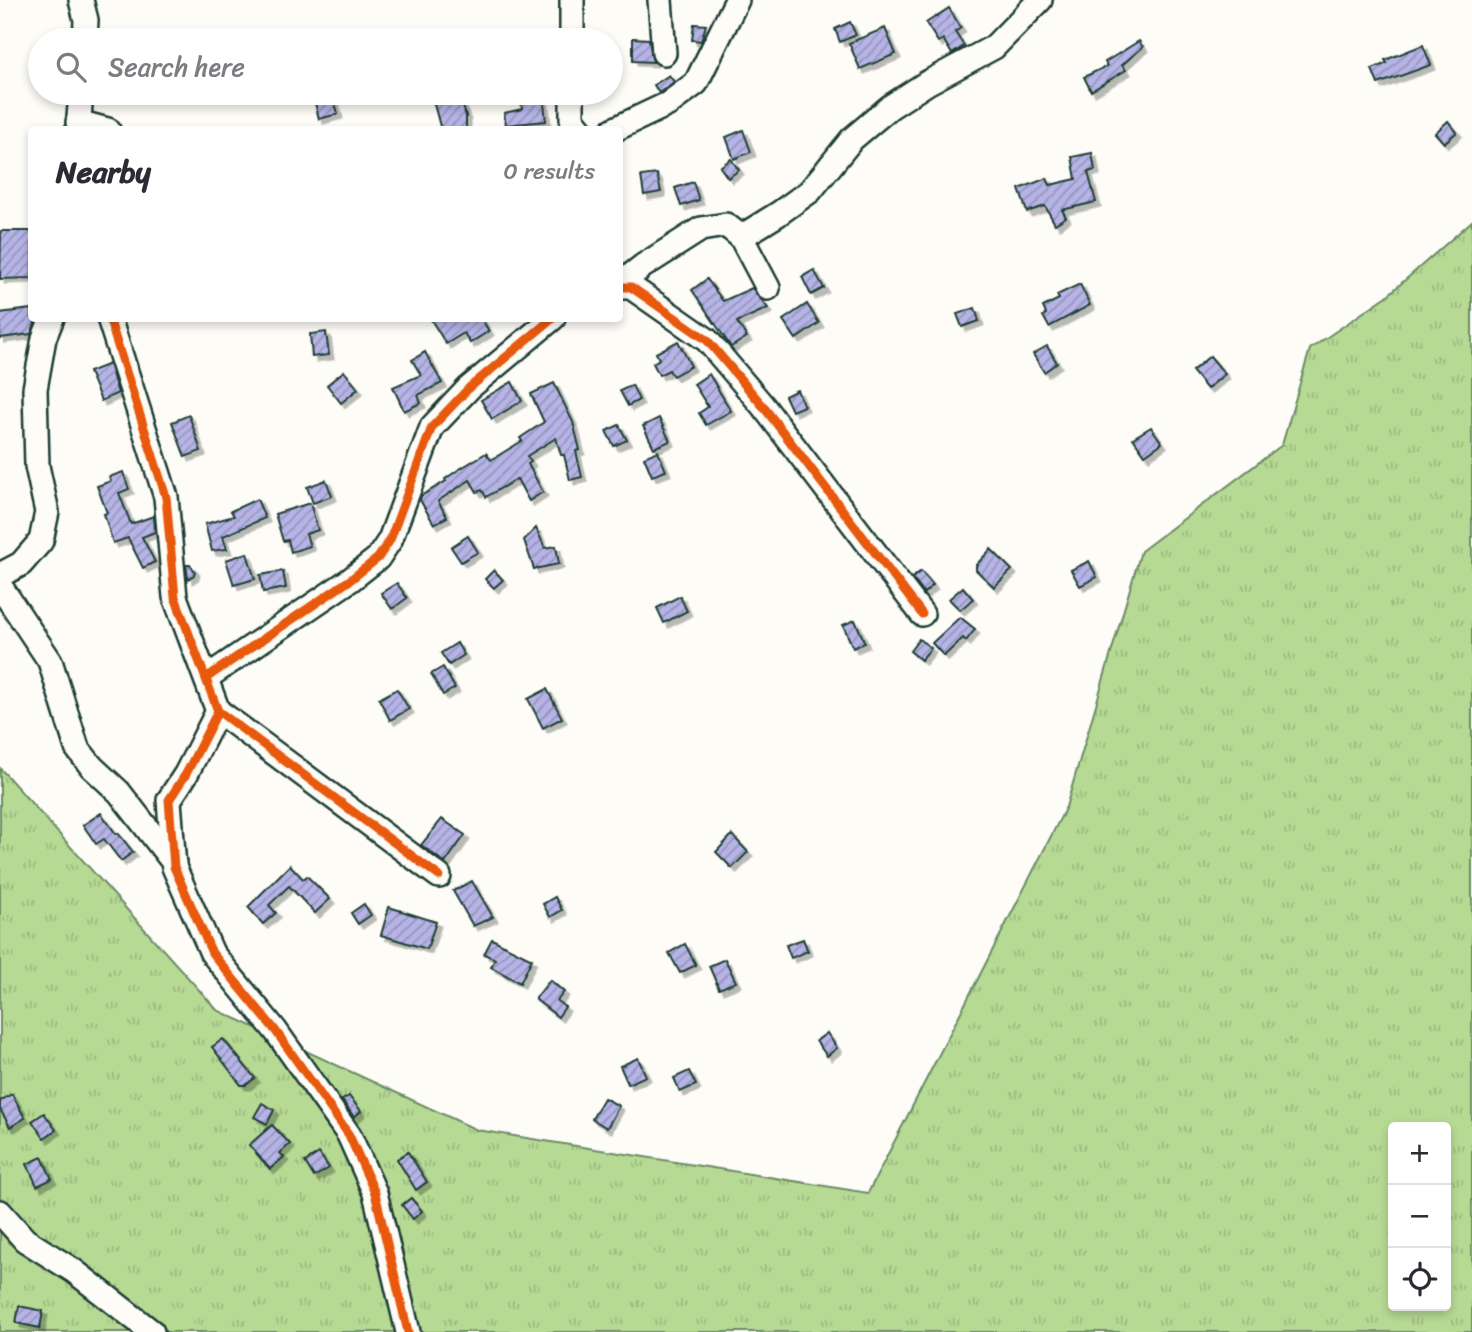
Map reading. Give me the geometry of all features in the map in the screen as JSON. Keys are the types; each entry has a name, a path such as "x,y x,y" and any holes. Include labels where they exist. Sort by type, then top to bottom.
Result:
{"street":[{"path":"82,0 86,28"},
{"path":"572,0 572,28"},
{"path":"660,0 664,53"},
{"path":"621,126 668,104 696,83 737,0"},
{"path":"741,237 810,191 852,139 890,107 927,83 995,47 1040,0"},
{"path":"78,126 79,105"},
{"path":"572,105 572,119 577,126"},
{"path":"623,283 643,266 701,229 726,225 741,237 768,288"},
{"path":"623,286 631,287 707,340 763,406 922,614"},
{"path":"0,575 21,564 41,541 47,512 37,466 35,389 44,338 50,322"},
{"path":"110,322 166,497 175,597 218,711 439,876"},
{"path":"206,678 378,558 390,540 432,427 469,388 548,322"},
{"path":"0,586 50,661 77,748 92,768 119,792 174,863 212,953 275,1030 349,1135 375,1192 408,1332"},
{"path":"174,863 169,800 186,774 218,711"},
{"path":"0,1212 25,1240 74,1271 152,1332"}],"green space":[{"path":"1472,221 1472,1332 0,1332 0,768 217,1010 477,1130 868,1193 1066,807 1141,551 1282,445 1310,349 1387,296"}],"building":[{"path":"949,8 961,28 955,32 964,46 952,54 943,39 938,42 926,23"},
{"path":"850,22 856,35 840,42 835,29"},
{"path":"694,24 706,25 701,41 692,40"},
{"path":"885,28 896,54 860,69 849,43"},
{"path":"633,38 649,39 653,62 633,61"},
{"path":"1139,41 1143,47 1122,65 1126,70 1091,91 1084,77 1107,66 1105,62"},
{"path":"1423,45 1431,65 1378,84 1372,69 1387,63 1385,60"},
{"path":"669,75 674,82 659,93 654,85"},
{"path":"316,105 336,105 338,114 319,119"},
{"path":"434,105 463,105 466,126 440,126"},
{"path":"522,105 544,105 546,121 506,125 504,113 522,109"},
{"path":"1448,121 1457,132 1444,143 1435,133"},
{"path":"743,130 751,152 734,159 726,137"},
{"path":"1092,153 1095,170 1088,172 1096,202 1062,210 1066,217 1055,224 1045,206 1027,212 1019,189 1047,178 1050,185 1076,179 1072,157"},
{"path":"731,159 739,170 728,178 720,167"},
{"path":"657,174 661,192 644,195 641,176"},
{"path":"693,182 699,200 681,206 675,188"},
{"path":"1,231 28,231 28,278 0,279"},
{"path":"814,270 824,288 811,295 802,277"},
{"path":"707,279 723,301 752,288 768,308 737,322 747,337 731,347 692,290"},
{"path":"1080,284 1090,305 1049,327 1043,316 1046,314 1043,307 1059,299 1057,295"},
{"path":"807,304 819,323 796,339 783,320"},
{"path":"975,308 979,321 962,327 957,314"},
{"path":"28,310 28,322 36,322 31,334 0,338 0,313"},
{"path":"432,322 483,322 489,331 470,343 464,333 446,344"},
{"path":"326,332 329,355 312,357 310,334"},
{"path":"678,341 691,366 673,376 669,370 659,375 653,363 659,359 656,353"},
{"path":"1047,346 1057,363 1044,372 1033,354"},
{"path":"425,352 442,383 418,395 421,403 404,411 393,387 421,375 412,360"},
{"path":"1210,356 1225,374 1207,389 1192,371"},
{"path":"109,364 118,393 101,401 89,372"},
{"path":"344,371 358,389 341,403 327,385"},
{"path":"709,374 731,411 706,425 699,413 708,407 694,384"},
{"path":"512,382 522,401 492,419 481,400"},
{"path":"554,383 573,422 580,450 576,451 582,477 570,480 564,455 561,455 556,438 527,456 531,462 528,464 543,492 529,501 517,479 486,497 482,490 477,492 470,480 438,501 447,517 434,524 420,500 421,496 486,453 491,460 522,441 520,438 544,422 531,394"},
{"path":"632,385 639,400 628,406 620,391"},
{"path":"797,390 804,406 792,411 785,396"},
{"path":"189,415 201,451 185,457 172,422"},
{"path":"659,418 670,441 654,448 643,426"},
{"path":"619,425 627,440 614,446 606,431"},
{"path":"1151,427 1162,443 1145,455 1133,438"},
{"path":"658,451 666,471 652,476 644,457"},
{"path":"123,472 129,489 119,493 131,524 154,516 155,532 142,537 155,562 143,568 128,538 113,543 104,514 107,513 97,486 111,481 109,477"},
{"path":"326,480 332,496 313,503 307,487"},
{"path":"257,499 265,518 223,536 227,549 212,551 205,524 234,516 231,511"},
{"path":"310,503 318,530 306,534 310,546 291,552 288,540 283,541 275,514"},
{"path":"536,528 545,548 556,546 559,564 534,569 524,540"},
{"path":"468,536 478,552 461,562 451,547"},
{"path":"991,549 1012,570 994,587 976,570 976,565"},
{"path":"247,553 255,579 234,585 226,560"},
{"path":"1089,561 1097,577 1080,586 1071,570"},
{"path":"186,565 190,565 195,571 188,579"},
{"path":"494,570 503,580 494,588 485,579"},
{"path":"283,571 286,588 263,592 260,575"},
{"path":"921,571 933,585 924,593 912,578"},
{"path":"397,583 407,598 392,609 381,593"},
{"path":"963,587 973,599 960,610 949,599"},
{"path":"680,596 687,611 664,623 657,608"},
{"path":"960,617 975,629 966,641 963,638 944,656 932,643"},
{"path":"855,620 865,643 853,648 843,625"},
{"path":"919,639 931,648 921,660 910,651"},
{"path":"457,643 464,655 449,665 441,653"},
{"path":"443,667 455,688 443,695 431,674"},
{"path":"397,689 409,709 390,720 379,699"},
{"path":"547,689 562,718 543,728 528,699"},
{"path":"101,813 133,852 121,861 104,839 96,844 83,825"},
{"path":"442,819 465,835 445,863 421,845"},
{"path":"732,835 748,852 732,868 716,852"},
{"path":"290,865 303,879 307,876 330,899 315,913 289,886 269,905 276,913 263,924 248,907"},
{"path":"472,881 493,917 473,926 453,891"},
{"path":"555,897 562,910 550,917 543,904"},
{"path":"364,904 371,915 358,924 351,913"},
{"path":"389,907 436,922 427,949 381,935"},
{"path":"492,939 532,959 520,983 491,967 495,959 484,954"},
{"path":"803,939 808,951 791,958 786,945"},
{"path":"685,944 696,965 680,973 669,953"},
{"path":"725,959 736,982 719,989 709,966"},
{"path":"550,980 564,992 557,1001 565,1007 558,1017 535,999"},
{"path":"827,1033 837,1048 827,1056 816,1041"},
{"path":"223,1039 255,1078 246,1085 241,1085 212,1047"},
{"path":"638,1058 646,1076 628,1084 620,1066"},
{"path":"689,1071 696,1085 680,1092 674,1078"},
{"path":"12,1094 25,1118 10,1127 0,1109 0,1101"},
{"path":"349,1096 361,1111 354,1117 342,1100"},
{"path":"604,1098 619,1106 607,1128 592,1119"},
{"path":"262,1103 274,1110 267,1124 254,1117"},
{"path":"44,1113 56,1130 44,1138 32,1121"},
{"path":"272,1125 290,1144 280,1153 284,1157 270,1169 249,1145"},
{"path":"408,1152 427,1182 416,1190 397,1159"},
{"path":"319,1153 329,1168 314,1177 305,1162"},
{"path":"42,1157 52,1179 37,1186 27,1164"},
{"path":"411,1198 422,1211 413,1219 402,1205"},
{"path":"19,1306 43,1311 40,1328 16,1323"}],"cycle path":[{"path":"623,287 631,287 707,340 763,406 922,614"},
{"path":"110,322 166,497 175,597 218,711 439,876"},
{"path":"206,678 378,558 390,540 432,427 469,388 548,322"},
{"path":"218,711 186,774 169,800 174,867 212,953 275,1030 349,1135 375,1193 408,1332"}]}
